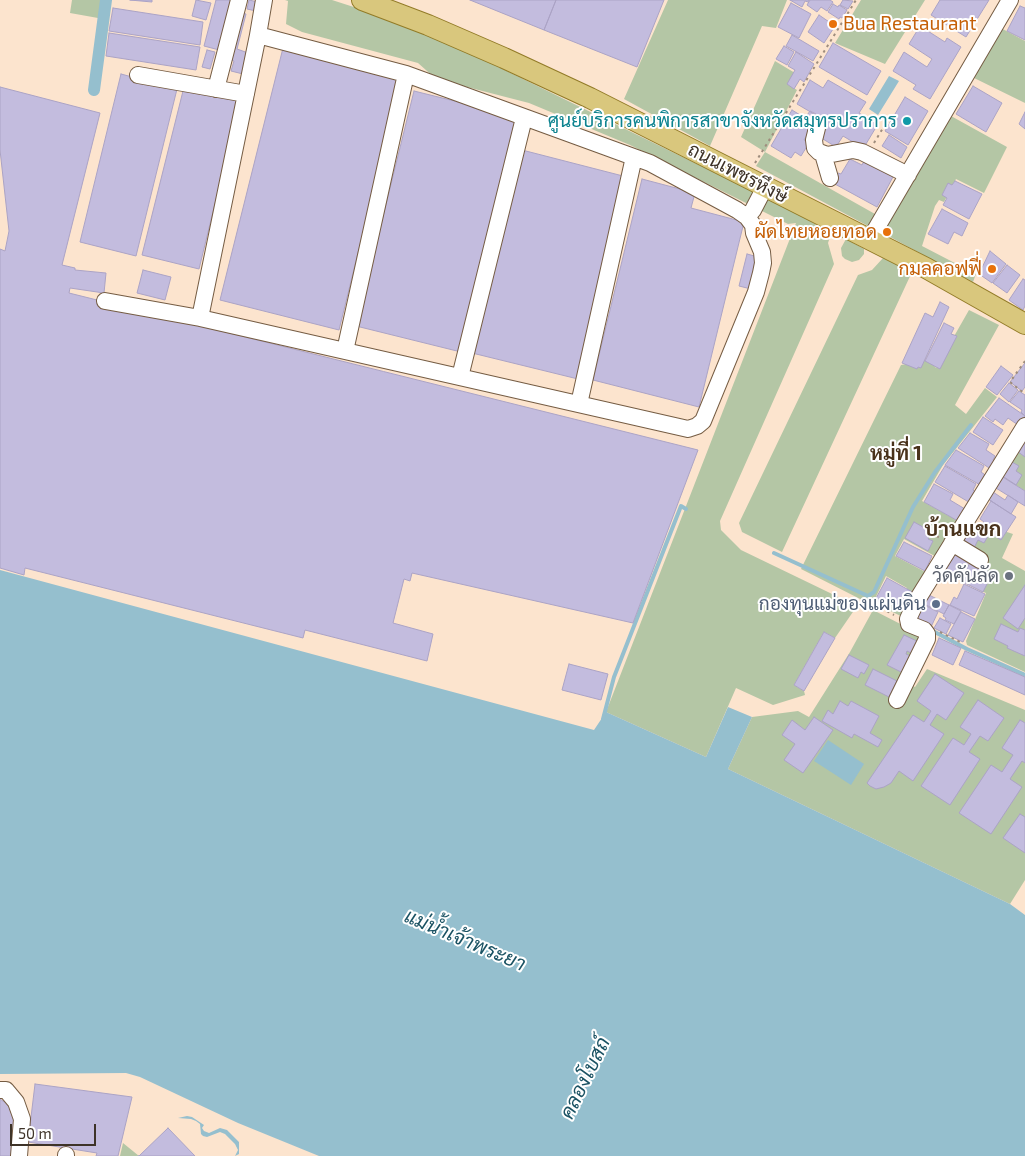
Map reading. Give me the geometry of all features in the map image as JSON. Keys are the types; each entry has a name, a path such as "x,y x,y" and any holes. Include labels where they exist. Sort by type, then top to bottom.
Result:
{"main road":[{"name":"ถนนเพชรหึงษ์","path":"362,0 420,22 504,58 590,98 926,268 1025,324"}],"street":[{"path":"216,89 240,0"},
{"path":"200,318 264,0"},
{"path":"870,239 1010,0"},
{"path":"105,301 200,318 688,429 697,426 703,421 756,292 761,273 763,263 762,252 754,233 753,225 747,217 738,210 650,163 634,157 406,74 258,35"},
{"path":"345,351 406,74"},
{"path":"138,75 246,94"},
{"path":"460,378 524,118"},
{"path":"817,128 814,140 815,148 823,154 830,178"},
{"path":"823,154 853,150 868,154 908,175"},
{"path":"579,404 634,157"},
{"path":"747,217 753,210 765,187"},
{"path":"897,700 927,639 927,634 924,630 907,622 917,600 1025,426"},
{"path":"952,543 980,560"},
{"path":"0,1090 6,1090 16,1102 22,1119 19,1156"}],"path":[{"path":"751,170 856,0"},
{"path":"868,154 886,123"},
{"path":"1025,360 1010,382 1025,394"},
{"path":"870,602 907,622"},
{"path":"934,630 962,643"}],"green space":[{"path":"72,0 102,0 98,18 70,13"},
{"path":"285,0 332,0 363,10 470,53 799,214 831,234 828,243 834,264 720,521 721,530 741,550 857,606 835,638 824,632 794,685 804,691 805,695 773,705 736,688 706,757 606,712 796,223 788,224 630,145 529,103 436,79 418,63 302,32 286,24 288,1"},
{"path":"668,0 787,0 776,28 762,26 710,146 624,99"},
{"path":"861,0 925,0 885,64 835,43"},
{"path":"999,27 1025,41 1025,103 970,76"},
{"path":"775,61 795,73 789,85 797,90 765,152 741,137"},
{"path":"951,116 1007,147 984,193 956,179 944,202 939,200 935,206 922,246 976,274 973,282 881,232"},
{"path":"765,152 875,214 868,226 756,166"},
{"path":"846,239 864,249 864,254 859,260 852,262 842,256 841,248"},
{"path":"883,258 912,272 782,552 742,532 739,523 858,275 872,270"},
{"path":"969,310 999,325 955,405 966,414 985,388 997,397 943,465 922,501 962,523 940,559 904,539 895,556 931,575 905,618 882,607 886,598 897,605 907,588 886,576 872,605 801,569 901,365 930,360 936,368"},
{"path":"1014,448 1025,454 1025,491 1011,482 1017,474 1003,464"},
{"name":"วัดคันลัด","path":"985,525 1013,534 1002,558 1025,571 1025,672 967,645 966,641 986,593 981,591 985,579 966,559"},
{"path":"873,610 922,635 903,680 897,678 915,687 927,669 1025,710 1025,880 1010,904 728,769 752,717 798,711 809,717 850,652"},
{"path":"123,1143 139,1156 120,1156"}],"water":[{"path":"889,76 899,81 878,115 869,109"},
{"path":"0,570 594,730 606,712 706,757 728,707 752,717 728,769 1010,904 1025,915 1025,1156 319,1156 238,1123 140,1077 126,1073 0,1074"},
{"path":"828,740 864,764 851,785 814,761"},
{"path":"187,1116 204,1125 202,1128 209,1133 220,1128 227,1130 239,1142 239,1154 235,1156 238,1150 225,1134 220,1132 207,1137 203,1136 200,1124 196,1121 178,1118"}],"building":[{"path":"130,0 152,0 152,2"},
{"path":"196,0 211,3 206,20 192,16"},
{"path":"216,0 237,0 223,51 204,46"},
{"path":"249,0 258,2 256,11 247,9"},
{"path":"470,0 556,0 544,30"},
{"path":"556,0 664,0 637,67 544,30"},
{"path":"790,0 809,0 808,2 805,1 802,7"},
{"path":"810,0 830,0 833,2 827,11 821,7 817,12 807,5"},
{"path":"843,0 853,1 848,9 840,5"},
{"path":"940,0 989,0 966,37 931,15"},
{"path":"791,3 811,14 799,38 778,27"},
{"path":"833,4 847,10 842,18 840,17 839,19 828,12"},
{"path":"1020,6 1025,8 1025,40 1007,31"},
{"path":"113,8 203,22 200,45 109,31"},
{"path":"239,12 246,14 237,49 251,54 247,75 231,71 234,61 227,58"},
{"path":"819,15 835,26 824,43 808,32"},
{"path":"920,26 945,42 947,38 961,47 930,99 913,89 916,85 893,71 904,52 927,67 932,59 909,44"},
{"path":"109,33 200,47 196,70 106,56"},
{"path":"792,35 819,51 813,61 786,46"},
{"path":"833,43 881,71 867,95 819,67"},
{"path":"784,46 794,52 787,65 776,59"},
{"path":"283,48 401,78 339,330 220,300"},
{"path":"207,50 215,52 210,69 202,67"},
{"path":"796,52 814,64 804,82 800,79 794,89 787,84 795,70 788,66"},
{"path":"121,74 177,89 136,256 80,242"},
{"path":"810,80 823,88 828,80 866,102 859,113 878,124 866,144 858,145 843,136 836,147 818,136 816,123 819,117 797,104"},
{"path":"973,86 1002,103 986,132 956,114"},
{"path":"0,87 100,113 62,265 75,268 75,270 106,273 104,293 70,288 69,293 698,450 633,623 412,573 410,581 404,579 393,623 433,634 427,661 305,630 303,638 25,568 24,575 0,568 0,249 5,251 9,231 0,150"},
{"path":"184,87 240,101 199,269 142,255"},
{"path":"414,91 519,117 461,352 356,326"},
{"name":"ศูนย์บริการคนพิการสาขาจังหวัดสมุทรปราการ","path":"905,97 928,111 908,145 885,131"},
{"path":"792,110 805,118 810,111 816,114 812,122 815,123 804,140 809,143 801,156 795,152 791,158 771,146"},
{"path":"1025,112 1025,129 1019,124"},
{"path":"889,135 907,147 901,158 882,146"},
{"path":"522,150 623,176 578,379 472,353"},
{"path":"850,159 862,165 865,159 894,175 877,207 833,183 838,173 841,174"},
{"path":"642,179 695,193 691,208 744,222 699,407 593,380"},
{"path":"955,181 982,194 969,219 943,205 947,198 942,195 948,183 952,185"},
{"path":"942,209 968,223 962,236 954,232 948,244 928,234"},
{"name":"กมลคอฟฟี่","path":"990,251 1006,264 992,283 979,274"},
{"path":"747,254 762,258 755,290 739,286"},
{"path":"1007,265 1020,275 1007,293 993,283"},
{"path":"143,270 171,277 165,300 137,293"},
{"path":"1023,279 1025,280 1025,306 1023,310 1009,300"},
{"path":"940,302 949,307 921,368 918,367 917,369 902,363 925,313 933,317"},
{"path":"944,323 954,328 951,334 957,336 940,369 925,361"},
{"path":"1025,363 1025,387 1022,391 1010,382"},
{"path":"1001,366 1013,375 997,395 986,387"},
{"path":"1009,383 1018,390 1009,402 1000,394"},
{"path":"1019,391 1025,395 1025,416 1021,412 1022,410 1010,402"},
{"path":"999,398 1025,416 1018,425 1008,418 1003,425 995,419 993,422 985,416"},
{"path":"983,417 1003,430 993,445 973,432"},
{"path":"1025,430 1025,457 1013,448"},
{"path":"970,433 989,444 986,450 995,456 993,460 998,464 994,471 958,448"},
{"path":"956,450 984,466 981,472 988,477 982,486 945,465"},
{"path":"1006,461 1019,466 1016,471 1022,475 1016,485 998,473"},
{"path":"945,466 976,484 973,490 978,494 972,504 935,482"},
{"path":"998,474 1025,491 1025,506 991,485"},
{"path":"934,484 953,494 950,500 965,509 958,521 924,502"},
{"path":"990,490 1005,500 1008,495 1018,502 1011,514 985,497"},
{"path":"991,501 1016,517 1001,540 981,527 984,522 980,519"},
{"path":"914,522 932,532 928,539 933,541 928,551 905,538"},
{"path":"969,522 989,534 984,543 978,540 973,550 961,545"},
{"path":"904,542 932,556 925,571 896,556"},
{"path":"952,549 971,558 960,578 942,569"},
{"path":"972,558 988,569 985,576 990,578 983,592 961,581"},
{"path":"887,578 916,594 913,601 906,597 900,608 889,602 887,606 875,600"},
{"path":"964,584 985,594 974,616 950,605 954,597 957,599"},
{"path":"1025,585 1025,618 1018,629 1003,618"},
{"name":"กองทุนแม่ของแผ่นดิน","path":"927,594 949,605 944,614 922,603"},
{"path":"922,604 938,612 931,627 915,619"},
{"path":"949,605 961,611 954,624 945,620 946,618 943,616"},
{"path":"961,612 975,619 963,642 948,635"},
{"path":"940,618 951,624 946,634 934,628"},
{"path":"1001,624 1018,632 1020,628 1025,630 1025,656 1007,648 1008,646 994,639"},
{"path":"824,632 835,638 804,691 794,685"},
{"path":"904,635 919,642 913,654 907,651 906,654 913,657 905,674 887,665"},
{"path":"939,638 961,648 953,665 932,655"},
{"path":"965,651 1025,677 1025,695 959,665"},
{"path":"849,655 869,665 864,674 861,672 858,678 841,669"},
{"path":"569,664 608,674 601,700 562,690"},
{"path":"873,669 897,681 889,697 865,685"},
{"path":"935,674 964,693 946,720 937,714 930,725 944,734 913,781 899,771 891,783 884,787 876,789 870,786 867,783 913,715 924,722 931,711 917,701"},
{"path":"978,700 1004,718 988,741 980,736 969,752 980,759 950,805 921,786 953,738 964,745 971,734 960,727"},
{"path":"840,701 848,706 851,701 879,716 870,733 882,740 878,747 854,734 852,738 822,721 828,710 833,714"},
{"path":"814,717 833,730 803,773 784,760 795,744 782,735 792,720 805,730"},
{"path":"1020,720 1025,723 1025,763 1022,761 1010,779 1022,787 991,834 959,813 991,765 1002,772 1013,755 1002,748"},
{"path":"1020,814 1025,817 1025,853 1003,838"},
{"path":"35,1084 132,1097 118,1156 96,1156 97,1153 28,1142"},
{"path":"0,1099 10,1106 16,1117 15,1156 0,1156"},
{"path":"168,1128 195,1156 139,1156"}],"waterway":[{"path":"94,90 106,0"},
{"path":"774,553 868,596 874,592 913,507 935,472 971,425"},
{"path":"603,719 614,677 681,506 686,509"},
{"path":"931,630 967,649 1025,675"}],"place":[{"name":"Bua Restaurant","path":"833,24"},
{"name":"ศูนย์บริการคนพิการสาขาจังหวัดสมุทรปราการ","path":"907,121"},
{"name":"ผัดไทยหอยทอด","path":"887,232"},
{"name":"กมลคอฟฟี่","path":"992,269"},
{"name":"วัดคันลัด","path":"1009,576"},
{"name":"กองทุนแม่ของแผ่นดิน","path":"936,604"}],"district":[{"name":"หมู่ที่ 1","path":"896,453"},
{"name":"บ้านแขก","path":"963,529"}],"water label":[{"name":"แม่น้ำเจ้าพระยา","path":"465,940"},
{"name":"คลองโบสถ์","path":"585,1078"}]}
